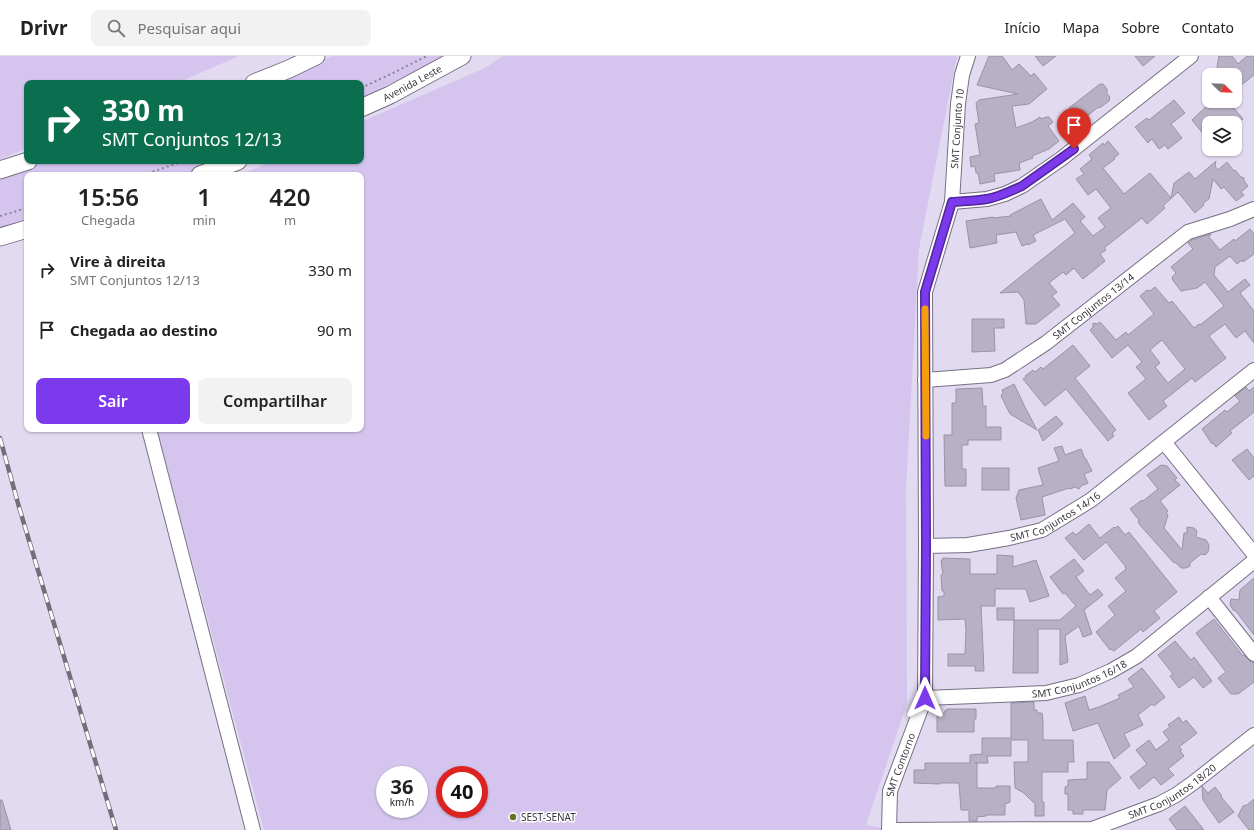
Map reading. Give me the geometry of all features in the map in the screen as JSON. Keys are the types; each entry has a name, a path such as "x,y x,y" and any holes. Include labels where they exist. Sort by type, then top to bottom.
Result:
{"main road":[{"path":"262,80 316,56"},
{"name":"Avenida Leste","path":"364,107 390,95 462,56"},
{"path":"0,170 24,162"},
{"path":"196,172 202,164"},
{"path":"208,172 230,164"},
{"path":"0,237 24,230"}],"street":[{"name":"SMT Conjunto 10","path":"952,202 958,104 962,75 968,56"},
{"path":"952,202 987,199 1005,194 1022,186 1061,159 1191,56"},
{"name":"SMT Contorno","path":"889,830 890,791 925,698 925,292 952,202"},
{"name":"SMT Conjuntos 13/14","path":"925,380 991,375 1005,370 1046,343 1188,232 1230,219 1254,209"},
{"name":"SMT Conjuntos 14/16","path":"926,546 968,545 1009,538 1042,530 1091,500 1254,370"},
{"path":"150,432 253,830"},
{"path":"1164,442 1254,554"},
{"name":"SMT Conjuntos 16/18","path":"925,698 1046,693 1078,685 1111,672 1137,656 1254,561"},
{"path":"1209,597 1254,654"},
{"name":"SMT Conjuntos 18/20","path":"889,830 1092,829 1159,804 1176,795 1254,734"}],"path":[{"path":"364,87 427,56"},
{"path":"152,172 175,164"},
{"path":"0,216 24,209"}],"shaded area":[{"path":"0,56 239,56 184,80 24,80 24,149 0,159"},
{"path":"332,56 446,56 364,97 364,80 271,80 313,65"},
{"path":"503,56 957,56 919,249 906,488 907,703 866,825 883,828 883,830 264,830 158,432 364,432 364,172 247,172 265,164 364,164 364,121 485,68"},
{"path":"24,162 24,164 201,164 194,172 24,172 24,230 0,237 0,166"}],"building":[{"path":"989,56 1003,57 1012,70 1019,64 1031,76 1034,73 1047,89 1029,104 1012,106 1016,128 1032,122 1040,117 1041,119 1049,117 1053,122 1048,126 1059,141 1049,149 1032,156 1033,158 1019,163 1020,170 994,174 995,181 980,184 975,166 971,167 970,157 980,155 975,124 979,123 976,103 979,100 1018,94 977,85"},
{"path":"1035,56 1056,56 1043,66"},
{"path":"1135,56 1155,56 1143,66"},
{"path":"1219,56 1232,56 1238,64 1247,56 1254,56 1254,75 1242,84 1242,68 1217,67"},
{"path":"1100,84 1103,84 1107,89 1107,94 1110,97 1109,101 1097,108 1085,118 1080,119 1069,108"},
{"path":"1174,100 1185,113 1171,124 1182,138 1168,149 1165,145 1159,149 1152,139 1148,143 1135,127 1147,118 1149,120"},
{"path":"1205,108 1234,108 1240,116 1202,116 1202,132 1192,120"},
{"path":"1108,141 1119,154 1103,168 1124,194 1150,173 1171,198 1174,183 1189,172 1195,179 1216,161 1215,166 1218,170 1227,162 1234,171 1235,170 1241,177 1244,178 1244,181 1248,186 1241,192 1244,195 1236,201 1224,187 1221,189 1213,179 1209,199 1203,203 1204,205 1195,213 1178,192 1163,206 1165,208 1147,224 1142,218 1104,248 1106,250 1100,254 1105,261 1083,279 1074,268 1066,275 1063,272 1049,283 1057,292 1052,296 1060,305 1036,324 1026,324 1024,300 1018,292 1000,293 1075,233 1065,219 1033,235 1036,241 1028,245 1022,246 1016,232 996,235 997,243 970,248 966,221 1011,216 1010,215 1041,199 1052,220 1073,203 1085,217 1080,221 1093,236 1105,227 1098,218 1111,208 1096,189 1088,195 1076,179 1084,174 1080,169 1092,159 1089,155 1103,143 1104,145"},
{"path":"1250,229 1254,234 1254,254 1243,262 1242,260 1237,264 1230,256 1215,267 1214,275 1228,292 1245,279 1250,285 1240,293 1254,311 1254,343 1245,331 1236,338 1225,324 1209,336 1226,358 1195,382 1192,378 1163,401 1167,406 1149,420 1128,393 1146,379 1136,367 1142,362 1128,345 1112,358 1090,330 1093,327 1093,323 1097,324 1100,322 1116,340 1126,332 1128,335 1154,314 1140,296 1147,290 1150,291 1155,287 1169,303 1172,301 1194,328 1199,324 1200,325 1224,306 1205,282 1197,288 1181,291 1172,279 1176,273 1171,267 1193,249 1188,243 1192,240 1211,234 1209,237 1220,250 1234,239 1235,241","holes":["1162,340 1185,369 1168,383 1155,367 1160,363 1150,350"]},
{"path":"972,319 1004,319 1004,328 994,328 995,351 972,352"},
{"path":"1073,345 1090,366 1075,378 1116,430 1112,433 1114,436 1108,441 1066,389 1045,406 1023,379 1026,378 1025,376 1033,370 1035,372 1041,367 1043,369"},
{"path":"1014,384 1037,430 1010,414 1001,396 1003,393 1002,390"},
{"path":"1246,387 1249,391 1254,387 1254,412 1230,431 1232,433 1216,447 1213,443 1212,444 1202,429 1225,410 1227,412 1240,401 1235,396"},
{"path":"982,388 983,406 986,406 986,427 1001,427 1001,440 968,440 968,445 962,445 962,469 966,469 966,486 945,486 944,435 952,435 952,403 956,403 956,389"},
{"path":"1056,416 1063,424 1043,441 1038,430"},
{"path":"1062,446 1065,455 1081,449 1092,471 1084,474 1088,483 1081,486 1079,489 1075,487 1069,488 1042,497 1045,515 1021,520 1016,498 1019,490 1043,485 1038,468 1059,461 1054,448"},
{"path":"1247,449 1254,458 1254,476 1249,480 1232,460"},
{"path":"1161,465 1167,466 1177,478 1175,480 1180,485 1160,501 1168,511 1166,512 1168,515 1164,528 1182,550 1184,533 1187,533 1187,527 1194,528 1197,531 1196,537 1206,540 1209,545 1208,552 1205,555 1201,554 1190,563 1190,566 1186,568 1181,568 1173,562 1139,524 1139,520 1130,509 1158,489 1147,475"},
{"path":"982,468 1009,468 1009,490 982,490"},
{"path":"1089,524 1100,538 1114,527 1115,528 1118,526 1125,535 1129,532 1177,592 1154,611 1160,618 1143,632 1141,629 1114,651 1111,649 1110,650 1096,632 1115,615 1108,606 1126,591 1115,578 1126,569 1126,567 1106,542 1084,560 1065,538 1073,532 1076,535"},
{"path":"997,555 1013,556 1013,567 1036,560 1049,596 1030,602 1026,589 995,589 995,606 981,606 984,671 975,671 975,666 948,666 948,654 965,654 966,629 965,619 938,620 938,597 944,596 944,591 942,591 941,575 943,573 941,560 943,560 943,558 970,559 970,574 997,574"},
{"path":"1074,559 1084,571 1076,577 1090,595 1098,589 1103,595 1084,610 1092,634 1083,637 1079,626 1065,636 1068,662 1060,665 1060,629 1038,629 1038,673 1013,673 1014,620 1060,620 1076,606 1065,593 1063,594 1050,577"},
{"path":"1254,578 1254,635 1230,605 1231,599 1239,600 1240,590"},
{"path":"997,608 1014,608 1014,620 997,620"},
{"path":"1214,619 1243,656 1244,655 1251,662 1254,662 1254,682 1238,694 1231,694 1218,678 1226,672 1196,633"},
{"path":"1175,641 1191,660 1194,657 1212,681 1203,688 1194,677 1179,688 1170,676 1173,674 1158,655"},
{"path":"1142,668 1165,697 1154,706 1152,704 1138,715 1143,725 1124,734 1130,746 1114,759 1098,723 1073,731 1065,703 1085,696 1089,710 1120,698 1118,695 1134,687 1128,679"},
{"path":"1034,702 1034,710 1037,710 1037,713 1042,713 1043,740 1073,740 1074,762 1068,762 1068,772 1042,772 1042,802 1044,802 1044,816 1035,816 1035,804 1024,793 1015,788 1014,762 1028,762 1028,740 1011,740 1011,756 987,756 988,763 977,763 977,788 1010,786 1010,802 1005,804 1005,815 986,815 977,817 977,821 969,821 969,810 961,810 959,783 914,783 914,770 925,770 925,763 970,763 970,755 982,754 982,738 1011,738 1011,703"},
{"path":"947,709 976,709 974,732 937,732 937,716 941,716"},
{"path":"1179,717 1183,723 1186,720 1197,733 1179,747 1184,756 1168,769 1174,775 1161,785 1154,777 1139,789 1130,777 1147,764 1136,750 1149,740 1156,750 1169,740 1163,732 1170,727 1168,725"},
{"path":"1087,762 1109,762 1121,778 1107,790 1105,810 1083,810 1083,814 1073,814 1073,810 1068,810 1068,794 1065,794 1065,787 1068,786 1068,780 1087,779"},
{"path":"1202,786 1208,793 1215,787 1222,796 1221,797 1234,812 1219,823 1203,800"},
{"path":"1254,799 1254,830 1249,830 1238,816 1243,806 1247,805"},
{"path":"0,800 2,800 11,830 0,830"},
{"path":"1185,806 1204,830 1177,830 1169,819"}],"railway":[{"path":"0,438 19,507 116,830"}],"slow traffic":[{"path":"925,309 926,436"}],"place":[{"name":"SEST-SENAT","path":"513,817"}],"route":[{"path":"925,698 925,292 952,202 987,199 1005,194 1022,186 1074,149"}]}
